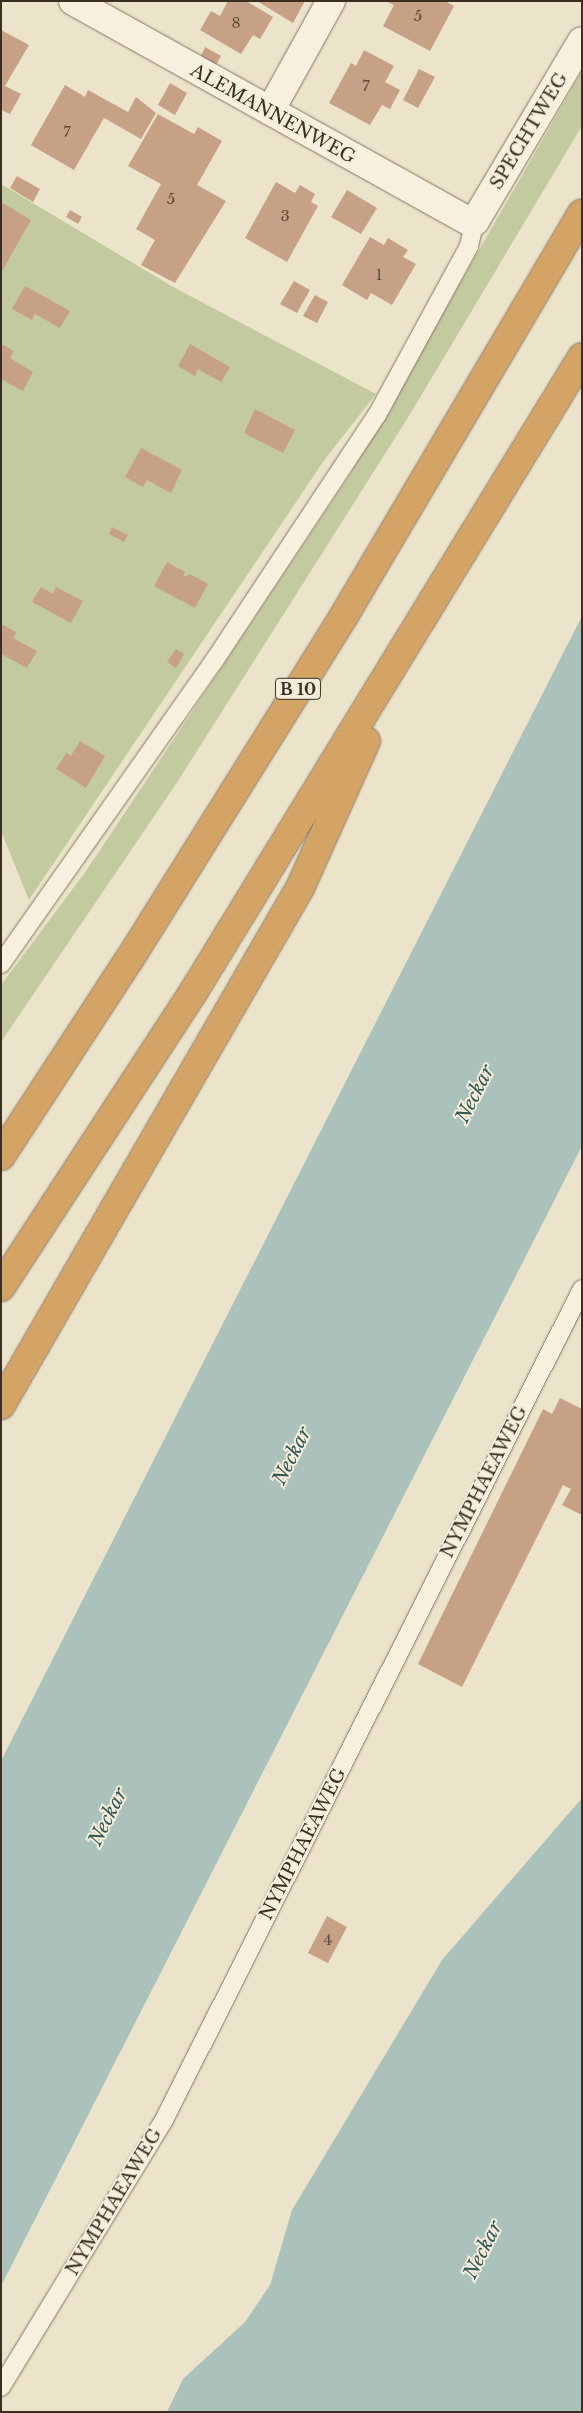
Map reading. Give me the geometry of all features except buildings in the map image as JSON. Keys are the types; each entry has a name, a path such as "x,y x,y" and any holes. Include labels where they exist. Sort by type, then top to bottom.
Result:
{"highway":[{"name":"B 10","path":"1,1156 345,614 582,214"},
{"path":"1,1287 194,991 410,642 582,357"},
{"path":"1,1405 300,888 410,642"}],"street":[{"name":"ALEMANNENWEG","path":"73,1 460,218 475,221"},
{"path":"270,112 331,1"},
{"name":"SPECHTWEG","path":"475,221 582,41"}],"lane":[{"path":"1,964 214,661 377,415 469,246 475,221"},
{"name":"NYMPHAEAWEG","path":"1,2387 164,2120 582,1289"}],"green space":[{"path":"582,71 582,126 409,416 178,781 1,1042 1,985 86,871 349,476"},
{"path":"1,184 175,288 376,394 325,459 29,900 1,831"}],"water":[{"name":"Neckar","path":"582,616 582,1146 1,2286 1,1761"},
{"name":"Neckar","path":"582,1798 582,2412 167,2412 183,2379 245,2322 270,2285 292,2210 442,1960"}]}
